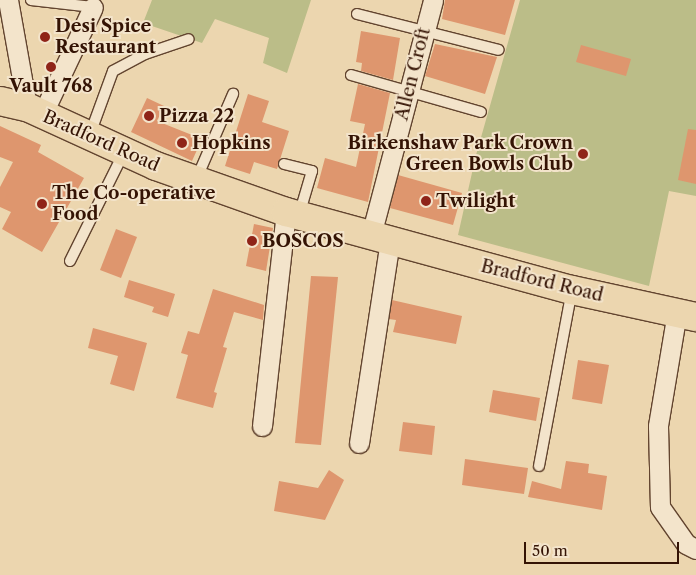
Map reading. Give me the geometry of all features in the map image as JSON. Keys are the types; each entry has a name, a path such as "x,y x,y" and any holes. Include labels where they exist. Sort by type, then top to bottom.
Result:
{"main road":[{"name":"Bradford Road","path":"0,101 34,111 196,181 293,214 572,290 686,314"}],"street":[{"path":"8,0 34,111"},
{"name":"Allen Croft","path":"380,238 408,91 433,0"},
{"path":"34,111 94,4"},
{"path":"262,426 293,214"},
{"path":"359,443 380,238"},
{"path":"686,314 658,426 660,507 686,544 696,549"}],"lane":[{"path":"31,0 94,4"},
{"path":"357,14 424,29 499,50"},
{"path":"89,135 113,71 145,54 189,40"},
{"path":"351,76 481,112"},
{"path":"196,181 233,94"},
{"path":"70,261 125,151"},
{"path":"284,164 312,171 293,214"},
{"path":"539,466 572,290"}],"green space":[{"path":"152,0 311,0 287,73 263,63 269,38 215,19 202,43 143,23"},
{"path":"520,0 696,0 696,196 669,191 649,286 458,235 476,155"}],"building":[{"path":"445,0 515,0 505,35 442,19"},
{"path":"361,31 400,38 393,80 361,71 362,63 356,62"},
{"path":"435,44 497,57 485,94 425,76"},
{"path":"581,45 631,59 626,76 576,62"},
{"path":"358,84 390,93 368,202 317,188 325,158 356,167 365,124 350,121"},
{"path":"248,94 269,101 262,122 289,131 277,169 254,162 250,174 225,166"},
{"path":"147,98 164,106 157,121 202,139 192,161 131,132"},
{"name":"The Co-operative Food","path":"0,126 41,145 38,152 84,178 42,252 2,229 11,212 0,207 0,187 13,162 0,157"},
{"path":"688,129 696,130 696,184 678,180"},
{"name":"Twilight","path":"398,175 462,193 453,225 390,208"},
{"path":"254,224 273,228 266,271 246,266"},
{"path":"116,229 137,237 121,278 100,270"},
{"path":"311,276 338,277 321,445 295,443"},
{"path":"129,280 175,294 168,317 152,312 154,307 124,297"},
{"path":"213,289 264,305 263,320 234,312 223,347 227,348 214,392 217,393 213,408 176,398 188,355 181,353 188,331 199,334"},
{"path":"392,300 462,316 456,344 393,332 396,320 389,319"},
{"path":"93,328 147,343 134,391 110,384 118,356 88,348"},
{"path":"578,360 609,365 602,404 572,399"},
{"path":"493,390 540,398 536,421 489,412"},
{"path":"403,422 435,426 432,455 399,451"},
{"path":"465,459 528,468 524,494 462,485"},
{"path":"566,461 589,464 588,473 607,476 602,510 528,497 532,481 561,489"},
{"path":"329,470 344,480 325,520 274,511 279,481 318,488"}],"place":[{"name":"Desi Spice Restaurant","path":"45,37"},
{"name":"Vault 768","path":"51,67"},
{"name":"Pizza 22","path":"149,116"},
{"name":"Hopkins","path":"182,143"},
{"name":"Birkenshaw Park Crown Green Bowls Club","path":"583,154"},
{"name":"Twilight","path":"426,201"},
{"name":"The Co-operative Food","path":"42,204"},
{"name":"BOSCOS","path":"252,241"}]}
